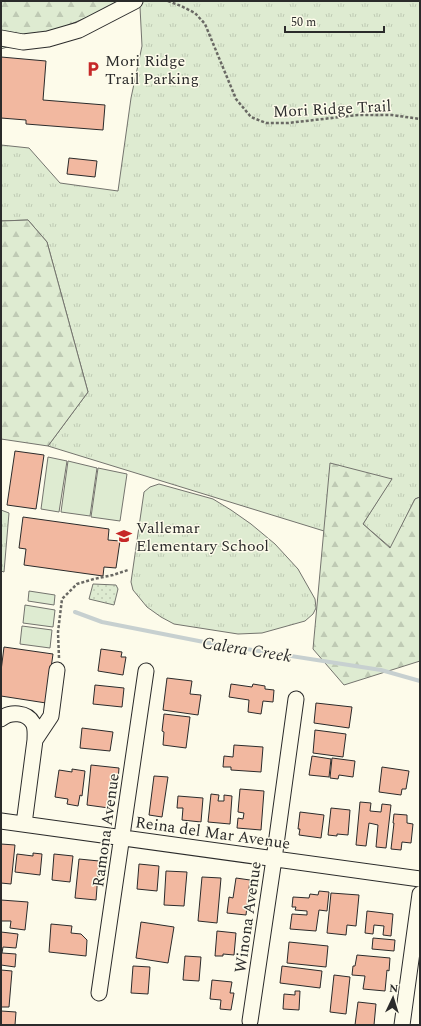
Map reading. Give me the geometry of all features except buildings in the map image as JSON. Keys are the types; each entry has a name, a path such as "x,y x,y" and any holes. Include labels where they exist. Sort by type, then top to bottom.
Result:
{"street":[{"path":"1,38 23,42 48,39 79,30 135,1"},
{"path":"35,740 50,716 57,670"},
{"name":"Ramona Avenue","path":"99,993 123,838 146,671"},
{"name":"Winona Avenue","path":"250,1021 296,699"},
{"path":"1,719 8,714 19,714 29,718 34,726 35,740 24,824"},
{"name":"Reina del Mar Avenue","path":"1,820 420,879"},
{"path":"402,1025 420,894"}],"path":[{"name":"Mori Ridge Trail","path":"168,1 195,13 205,24 236,99 251,117 266,123 288,123 358,115 392,115 420,118"},
{"path":"57,670 59,655 58,632 62,599 77,584 128,570"}],"green space":[{"path":"1,1 127,1 44,35 1,49"},
{"path":"142,1 420,1 420,497 415,499 391,548 363,524 392,478 324,531 48,446 88,392 47,242 28,220 1,221 1,145 29,148 60,183 118,191 131,98 142,46 140,7"},
{"path":"28,220 47,242 88,392 48,446 1,439 1,221"},
{"path":"48,457 67,461 59,512 41,509"},
{"path":"68,461 97,468 90,516 61,512"},
{"path":"330,463 392,479 363,524 390,548 415,499 420,497 420,661 344,685 313,649"},
{"path":"98,468 127,474 120,521 91,517"},
{"path":"159,484 213,499 251,524 275,544 298,569 315,599 316,608 313,614 305,621 262,633 238,634 174,624 147,607 133,590 131,582 144,492 150,487"},
{"path":"1,510 9,513 4,572 1,571"},
{"path":"93,584 116,585 118,589 114,605 89,599"},
{"path":"29,591 55,595 54,605 28,601"},
{"path":"25,605 55,610 53,627 23,623"},
{"path":"22,626 52,630 50,648 20,644"}],"waterway":[{"name":"Calera Creek","path":"75,612 102,622 214,644 381,670 420,681"}],"place":[{"name":"Mori Ridge Trail Parking","path":"93,69"},
{"name":"Vallemar Elementary School","path":"124,536"}]}
